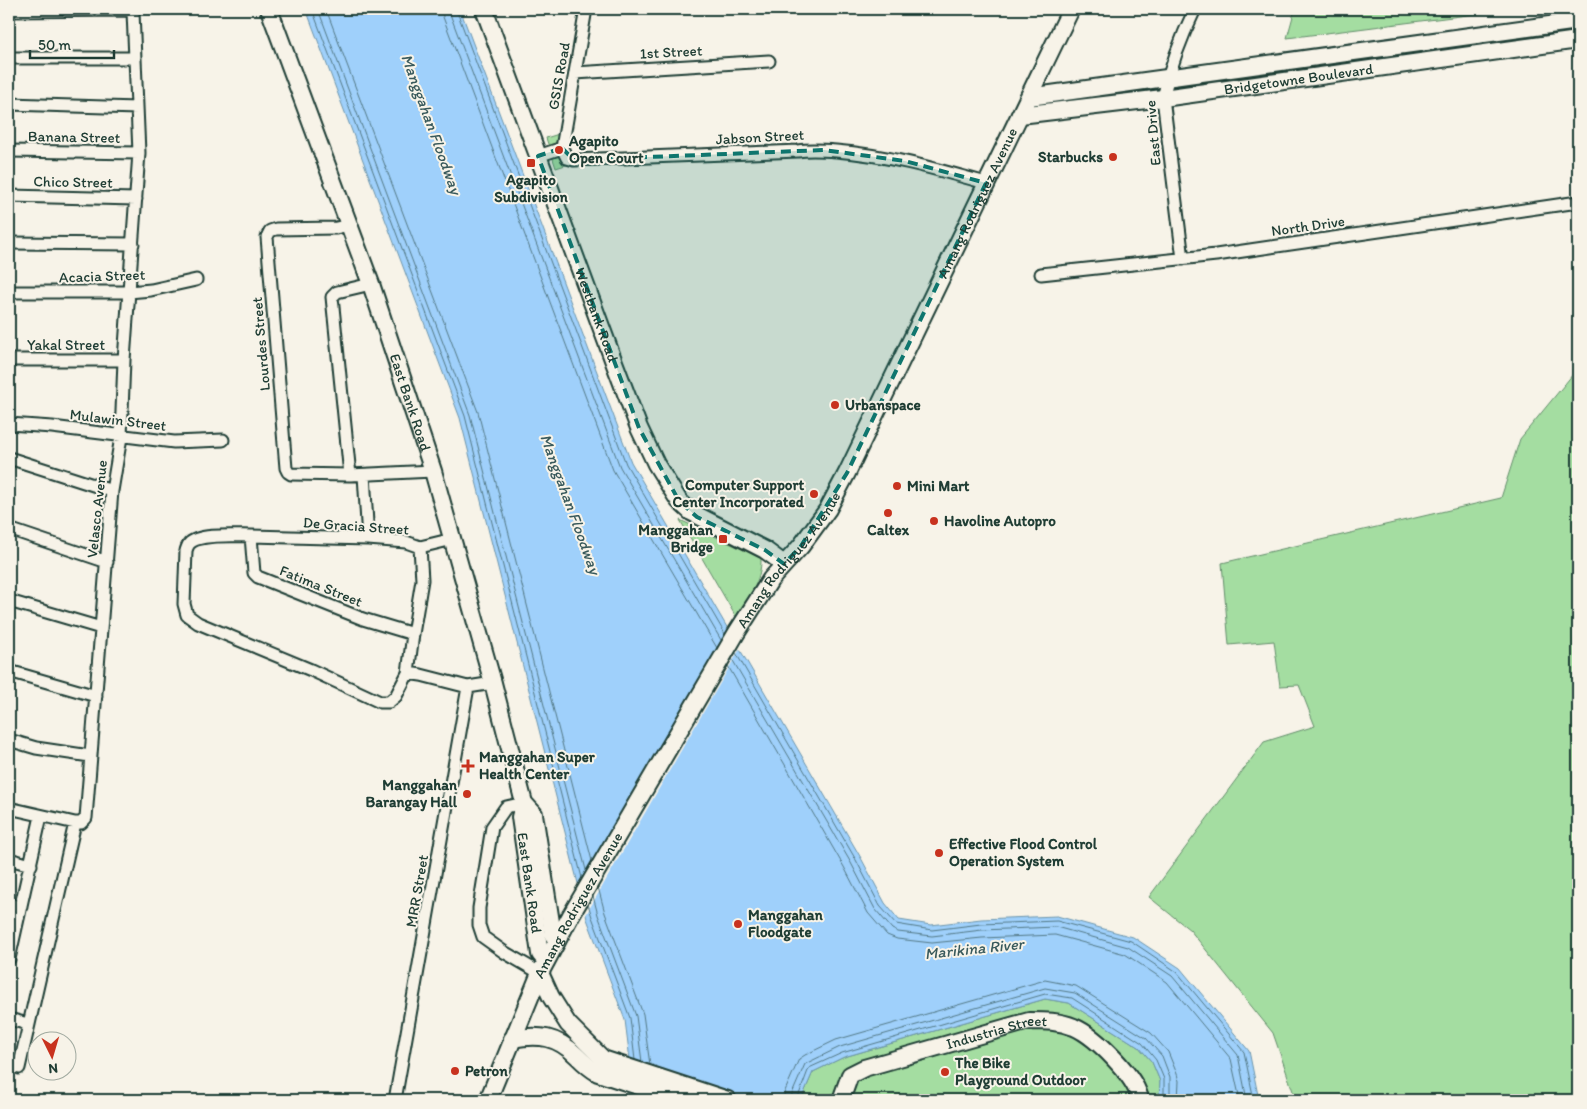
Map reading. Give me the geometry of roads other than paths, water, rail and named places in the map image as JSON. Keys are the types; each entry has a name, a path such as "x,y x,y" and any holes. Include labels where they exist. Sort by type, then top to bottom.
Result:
{"street":[{"name":"East Bank Road","path":"269,9 371,284 433,471 493,683 524,803 534,814 553,935 557,941"},
{"name":"Westbank Road","path":"484,9 639,428 656,464 679,501 691,512 765,550 784,564"},
{"name":"GSIS Road","path":"562,148 586,9"},
{"name":"Amang Rodriguez Avenue","path":"488,1100 519,1020 543,967 571,916 737,632 771,579 807,539 828,509 909,348 1071,9"},
{"name":"East Drive","path":"1183,259 1162,98 1182,37 1195,9"},
{"path":"9,11 131,10"},
{"name":"Velasco Avenue","path":"75,823 81,823 86,818 112,490 121,437 124,360 139,153 131,10"},
{"name":"Bridgetowne Boulevard","path":"1029,96 1578,21"},
{"name":"Bridgetowne Boulevard","path":"1020,115 1162,98 1578,40"},
{"path":"9,58 135,58"},
{"name":"1st Street","path":"575,72 769,61"},
{"path":"9,104 137,108"},
{"path":"538,156 562,148"},
{"name":"Jabson Street","path":"562,148 568,158 574,160 806,150 851,152 905,161 986,184"},
{"name":"Banana Street","path":"9,151 139,153"},
{"name":"Chico Street","path":"9,196 136,199"},
{"name":"North Drive","path":"1041,274 1183,259 1578,202"},
{"name":"Lourdes Street","path":"350,225 336,228 276,229 270,230 267,237 286,468 291,474 364,475 433,471"},
{"path":"9,243 133,244"},
{"name":"Acacia Street","path":"9,292 129,292 151,290 196,280"},
{"path":"350,475 332,297 337,292 371,284"},
{"name":"Yakal Street","path":"9,360 124,360"},
{"name":"Mulawin Street","path":"9,424 52,427 121,437 174,442 223,440"},
{"path":"9,458 112,490"},
{"path":"364,475 368,539"},
{"path":"9,529 107,562"},
{"name":"De Gracia Street","path":"251,536 368,539 406,542 420,547 422,580 408,673 396,696 389,702 380,702 311,670 198,623 187,615 184,604 186,551 189,544 204,538 251,536"},
{"name":"Fatima Street","path":"251,536 254,573 258,577 363,619 413,634"},
{"path":"420,547 453,539"},
{"path":"9,601 101,628"},
{"path":"9,671 96,696"},
{"path":"408,673 421,674 468,687 493,683"},
{"name":"MRR Street","path":"395,1100 468,687"},
{"path":"9,740 36,748 90,756"},
{"name":"East Bank Road","path":"524,803 520,816 540,954 551,997 568,1024 600,1066"},
{"path":"524,803 506,807 492,827 479,908 479,925 482,937 504,952 543,967"},
{"path":"9,808 75,823 19,1068"},
{"path":"9,957 42,816"},
{"path":"9,859 30,865"},
{"path":"9,904 21,907"},
{"path":"9,1019 28,1024"},
{"path":"519,1020 555,1037 586,1066 600,1066 728,1100"},
{"name":"Industria Street","path":"842,1100 850,1075 864,1068 1028,1021 1052,1021 1076,1028 1100,1045 1130,1079 1140,1100"},
{"path":"555,1037 556,1027 568,1024"},
{"path":"512,1038 532,1036 555,1037"},
{"path":"600,1066 681,1100"}],"water":[{"path":"306,9 460,9 631,462 861,858 885,903 899,920 931,925 981,919 1057,916 1133,937 1180,968 1249,1051 1259,1100 1159,1100 1160,1081 1152,1062 1139,1047 1069,1003 1045,999 844,1057 813,1072 801,1100 635,1100 625,1020 587,919 460,418"}],"place":[{"name":"Agapito Open Court","path":"559,150"},
{"name":"Starbucks","path":"1113,157"},
{"name":"Agapito Subdivision","path":"531,163"},
{"name":"Urbanspace","path":"835,405"},
{"name":"Mini Mart","path":"897,486"},
{"name":"Computer Support Center Incorporated","path":"814,494"},
{"name":"Caltex","path":"888,513"},
{"name":"Havoline Autopro","path":"934,521"},
{"name":"Manggahan Bridge","path":"723,539"},
{"name":"Manggahan Super Health Center","path":"468,766"},
{"name":"Manggahan Barangay Hall","path":"467,794"},
{"name":"Effective Flood Control Operation System","path":"939,853"},
{"name":"Manggahan Floodgate","path":"738,924"},
{"name":"Petron","path":"455,1071"},
{"name":"The Bike Playground Outdoor","path":"945,1072"}],"water label":[{"name":"Manggahan Floodway","path":"432,124"},
{"name":"Manggahan Floodway","path":"571,504"},
{"name":"Marikina River","path":"974,948"}]}
